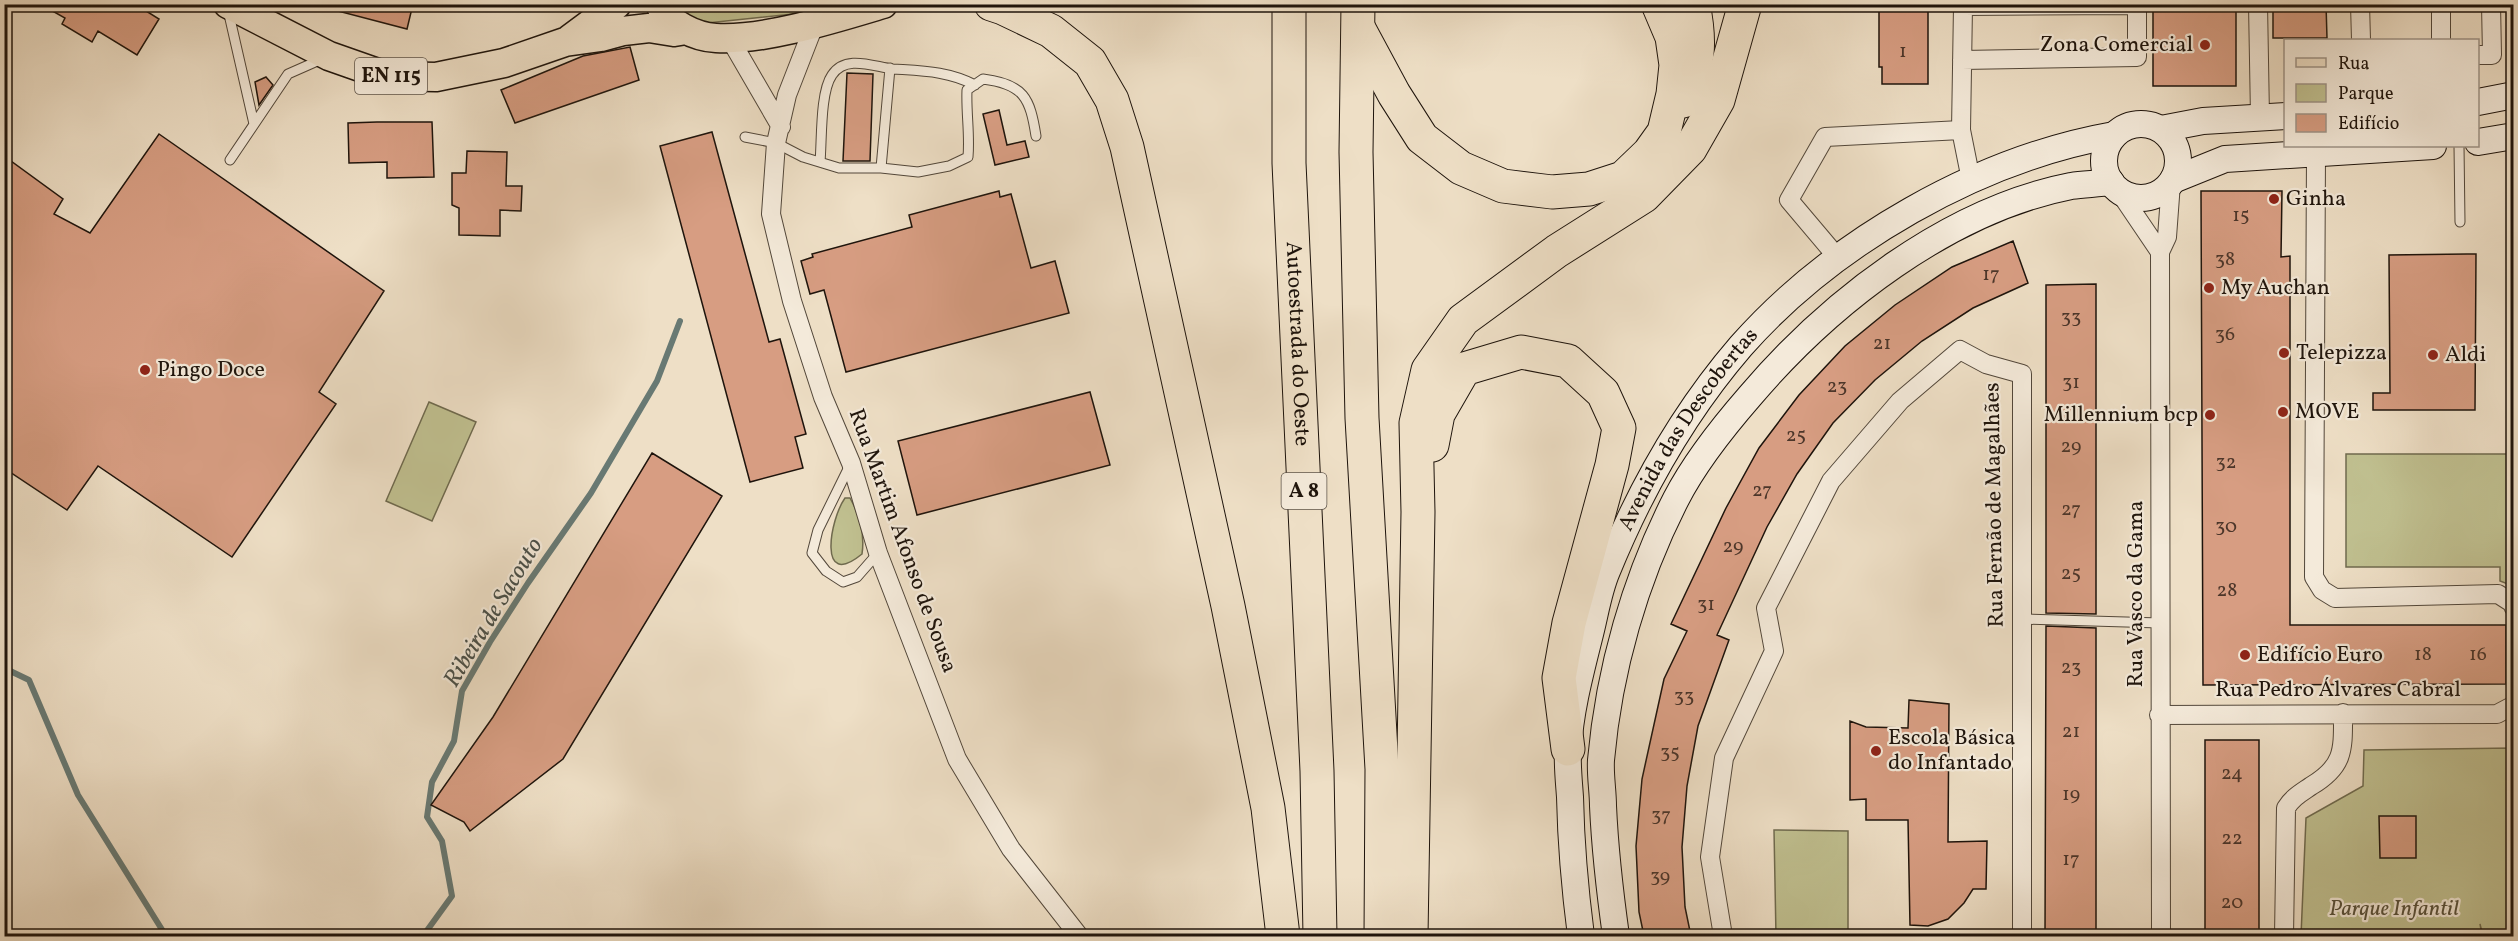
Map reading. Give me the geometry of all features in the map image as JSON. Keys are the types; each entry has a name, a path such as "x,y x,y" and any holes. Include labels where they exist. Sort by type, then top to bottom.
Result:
{"highway":[{"path":"991,4 1051,31 1090,62 1112,99 1127,147 1228,606 1269,808 1283,936"},
{"name":"Autoestrada do Oeste","path":"1289,4 1287,46 1289,163 1317,771 1320,936"},
{"path":"1658,4 1672,37 1676,65 1673,94 1664,132"},
{"path":"1358,16 1394,94 1422,138 1461,168 1503,186 1552,192 1589,189 1623,178 1649,153 1679,110 1690,86 1698,59 1698,27 1693,4"},
{"path":"1411,936 1418,512 1416,423 1428,370 1463,320 1557,251 1644,196 1690,149 1718,100 1745,4"},
{"path":"1358,16 1356,152 1362,418 1382,769 1381,936"},
{"path":"1418,512 1438,414 1464,369 1521,352 1568,360 1603,393 1618,428 1612,465 1569,623 1559,678 1568,749"}],"main road":[{"name":"EN 115","path":"227,4 329,56 386,76 436,77 504,63 566,42"},
{"path":"566,42 617,4"},
{"path":"660,4 663,13 686,30 713,38 730,39 815,23 851,10 882,4"},
{"path":"566,42 649,28 674,32 686,30"},
{"path":"2479,102 2514,95"},
{"path":"2161,129 2170,138 2178,152 2178,165 2172,182 2166,189 2151,197 2139,198 2115,186 2106,172 2104,159 2107,147 2114,135 2130,126 2137,124 2161,129 2203,121 2284,116"},
{"name":"Avenida das Descobertas","path":"1581,936 1572,860 1568,749 1579,680 1606,573 1676,432 1742,345 1794,294 1838,258 1887,225 1971,180 2062,146 2114,135"},
{"path":"2479,142 2514,136"},
{"path":"2172,182 2225,159 2416,147"},
{"name":"Avenida das Descobertas","path":"1616,936 1606,857 1601,762 1612,687 1638,585 1677,498 1705,454 1735,413 1775,366 1832,312 1873,280 1960,227 2012,204 2072,186 2115,186"},
{"path":"1640,501 1669,515"}],"street":[{"path":"2258,4 2260,117"},
{"path":"2360,4 2361,39"},
{"path":"2441,4 2441,39"},
{"path":"2479,55 2492,55 2491,4"},
{"path":"1962,60 2137,57 2137,5 1963,6 1962,60 1961,130 1971,180"},
{"name":"Rua Martim Afonso de Sousa","path":"815,23 787,95 778,135 771,214 792,301 823,397 851,463 878,553 957,759 1011,849 1079,936"},
{"path":"730,39 778,135"},
{"path":"1838,258 1789,200 1825,137 1961,130"},
{"path":"2316,153 2314,577 2322,590 2335,598 2498,594 2512,603 2514,608"},
{"name":"Rua Vasco da Gama","path":"2161,936 2160,252 2168,237 2172,182"},
{"path":"2115,186 2160,252"},
{"name":"Rua Fernão de Magalhães","path":"1724,936 1710,857 1724,758 1774,651 1766,608 1831,481 1900,401 1960,350 1986,364 2022,374 2022,936"},
{"name":"Rua Pedro Álvares Cabral","path":"2159,716 2343,713 2497,714 2514,705"},
{"path":"2284,936 2286,808 2298,794 2324,779 2341,758 2343,713"}],"lane":[{"path":"227,4 254,124"},
{"path":"230,160 288,74 329,56"},
{"path":"820,162 826,90 832,74 843,65 859,63 890,68 931,70 957,76 975,85"},
{"path":"880,168 890,68"},
{"path":"745,138 778,135 803,157 839,168 880,168 918,172 949,166 968,157 970,139 966,108 967,90 983,79 1002,81 1017,88 1029,102 1036,136"},
{"path":"2459,147 2460,222"},
{"path":"851,463 818,530 812,553 826,572 843,582 857,577 878,553"},
{"path":"2021,619 2160,622"}],"green space":[{"path":"673,5 836,5 822,11 707,23 695,22"},
{"path":"429,402 476,422 432,521 386,501"},
{"path":"2346,454 2513,454 2513,586 2500,581 2500,567 2346,567"},
{"path":"845,498 850,498 859,518 863,539 862,554 848,563 838,564 833,558 832,535 835,521"},
{"name":"Parque Infantil","path":"2513,748 2513,936 2483,936 2480,924 2482,936 2301,936 2306,818 2363,786 2364,750"},
{"path":"1774,830 1848,831 1848,936 1776,936"}],"building":[{"path":"40,4 135,4 159,19 137,55 98,31 92,42 62,24 65,18"},
{"path":"335,4 413,4 407,29 334,10"},
{"path":"1879,4 1928,4 1928,84 1882,84 1882,67 1879,67"},
{"name":"Zona Comercial","path":"2153,4 2236,4 2236,86 2153,86"},
{"path":"2273,4 2326,4 2327,38 2273,38"},
{"path":"630,47 639,80 515,123 501,90 583,56"},
{"path":"847,73 873,74 870,161 843,161"},
{"path":"266,77 273,85 259,105 255,82"},
{"path":"999,110 1007,145 1025,141 1029,157 995,165 983,114"},
{"path":"432,122 434,177 387,178 387,162 349,163 348,123"},
{"path":"712,132 769,342 780,339 806,434 795,437 803,468 750,482 660,146"},
{"name":"Pingo Doce","path":"159,134 384,291 319,392 336,404 232,557 98,466 67,510 4,468 4,156 63,199 54,214 90,233"},
{"path":"467,151 507,152 506,186 522,186 521,211 500,210 500,236 459,235 459,208 452,205 452,173 466,173"},
{"path":"999,191 1000,197 1011,194 1031,268 1055,261 1069,313 846,372 824,290 810,294 801,261 813,257 812,254 912,227 909,215"},
{"path":"2201,191 2282,191 2281,257 2290,256 2290,625 2506,625 2506,684 2203,685"},
{"path":"2013,241 2028,283 1973,308 1922,341 1875,380 1833,423 1797,474 1767,527 1717,635 1729,640 1698,726 1687,786 1682,847 1685,907 1691,936 1644,936 1639,912 1636,846 1642,779 1664,679 1687,631 1671,624 1726,508 1759,448 1799,395 1845,346 1895,305 1952,267"},
{"name":"Aldi","path":"2476,254 2475,410 2373,410 2373,393 2390,393 2389,255"},
{"path":"2096,284 2096,614 2046,613 2046,285"},
{"path":"1090,392 1110,465 917,515 898,441"},
{"path":"652,453 722,496 563,759 470,831 464,822 431,805 493,717"},
{"path":"2046,626 2096,628 2096,936 2045,936"},
{"path":"1909,700 1949,704 1948,842 1987,841 1986,889 1973,889 1964,903 1948,919 1928,926 1910,925 1908,820 1866,820 1866,799 1850,800 1850,721 1866,727 1908,728"},
{"path":"2205,740 2259,740 2259,936 2205,936"},
{"path":"2379,816 2416,816 2416,858 2380,858"}],"waterway":[{"name":"Ribeira de Sacouto","path":"423,936 452,896 442,841 427,817 432,782 454,741 462,691 528,583 591,493 657,381 680,321"},
{"path":"4,668 29,680 78,795 166,936"}],"place":[{"name":"Zona Comercial","path":"2205,45"},
{"name":"Ginha","path":"2274,199"},
{"name":"My Auchan","path":"2209,288"},
{"name":"Telepizza","path":"2284,353"},
{"name":"Aldi","path":"2433,355"},
{"name":"Pingo Doce","path":"145,370"},
{"name":"MOVE","path":"2283,412"},
{"name":"Millennium bcp","path":"2210,415"},
{"name":"Edifício Euro","path":"2245,655"},
{"name":"Escola Básica do Infantado","path":"1876,751"}]}
